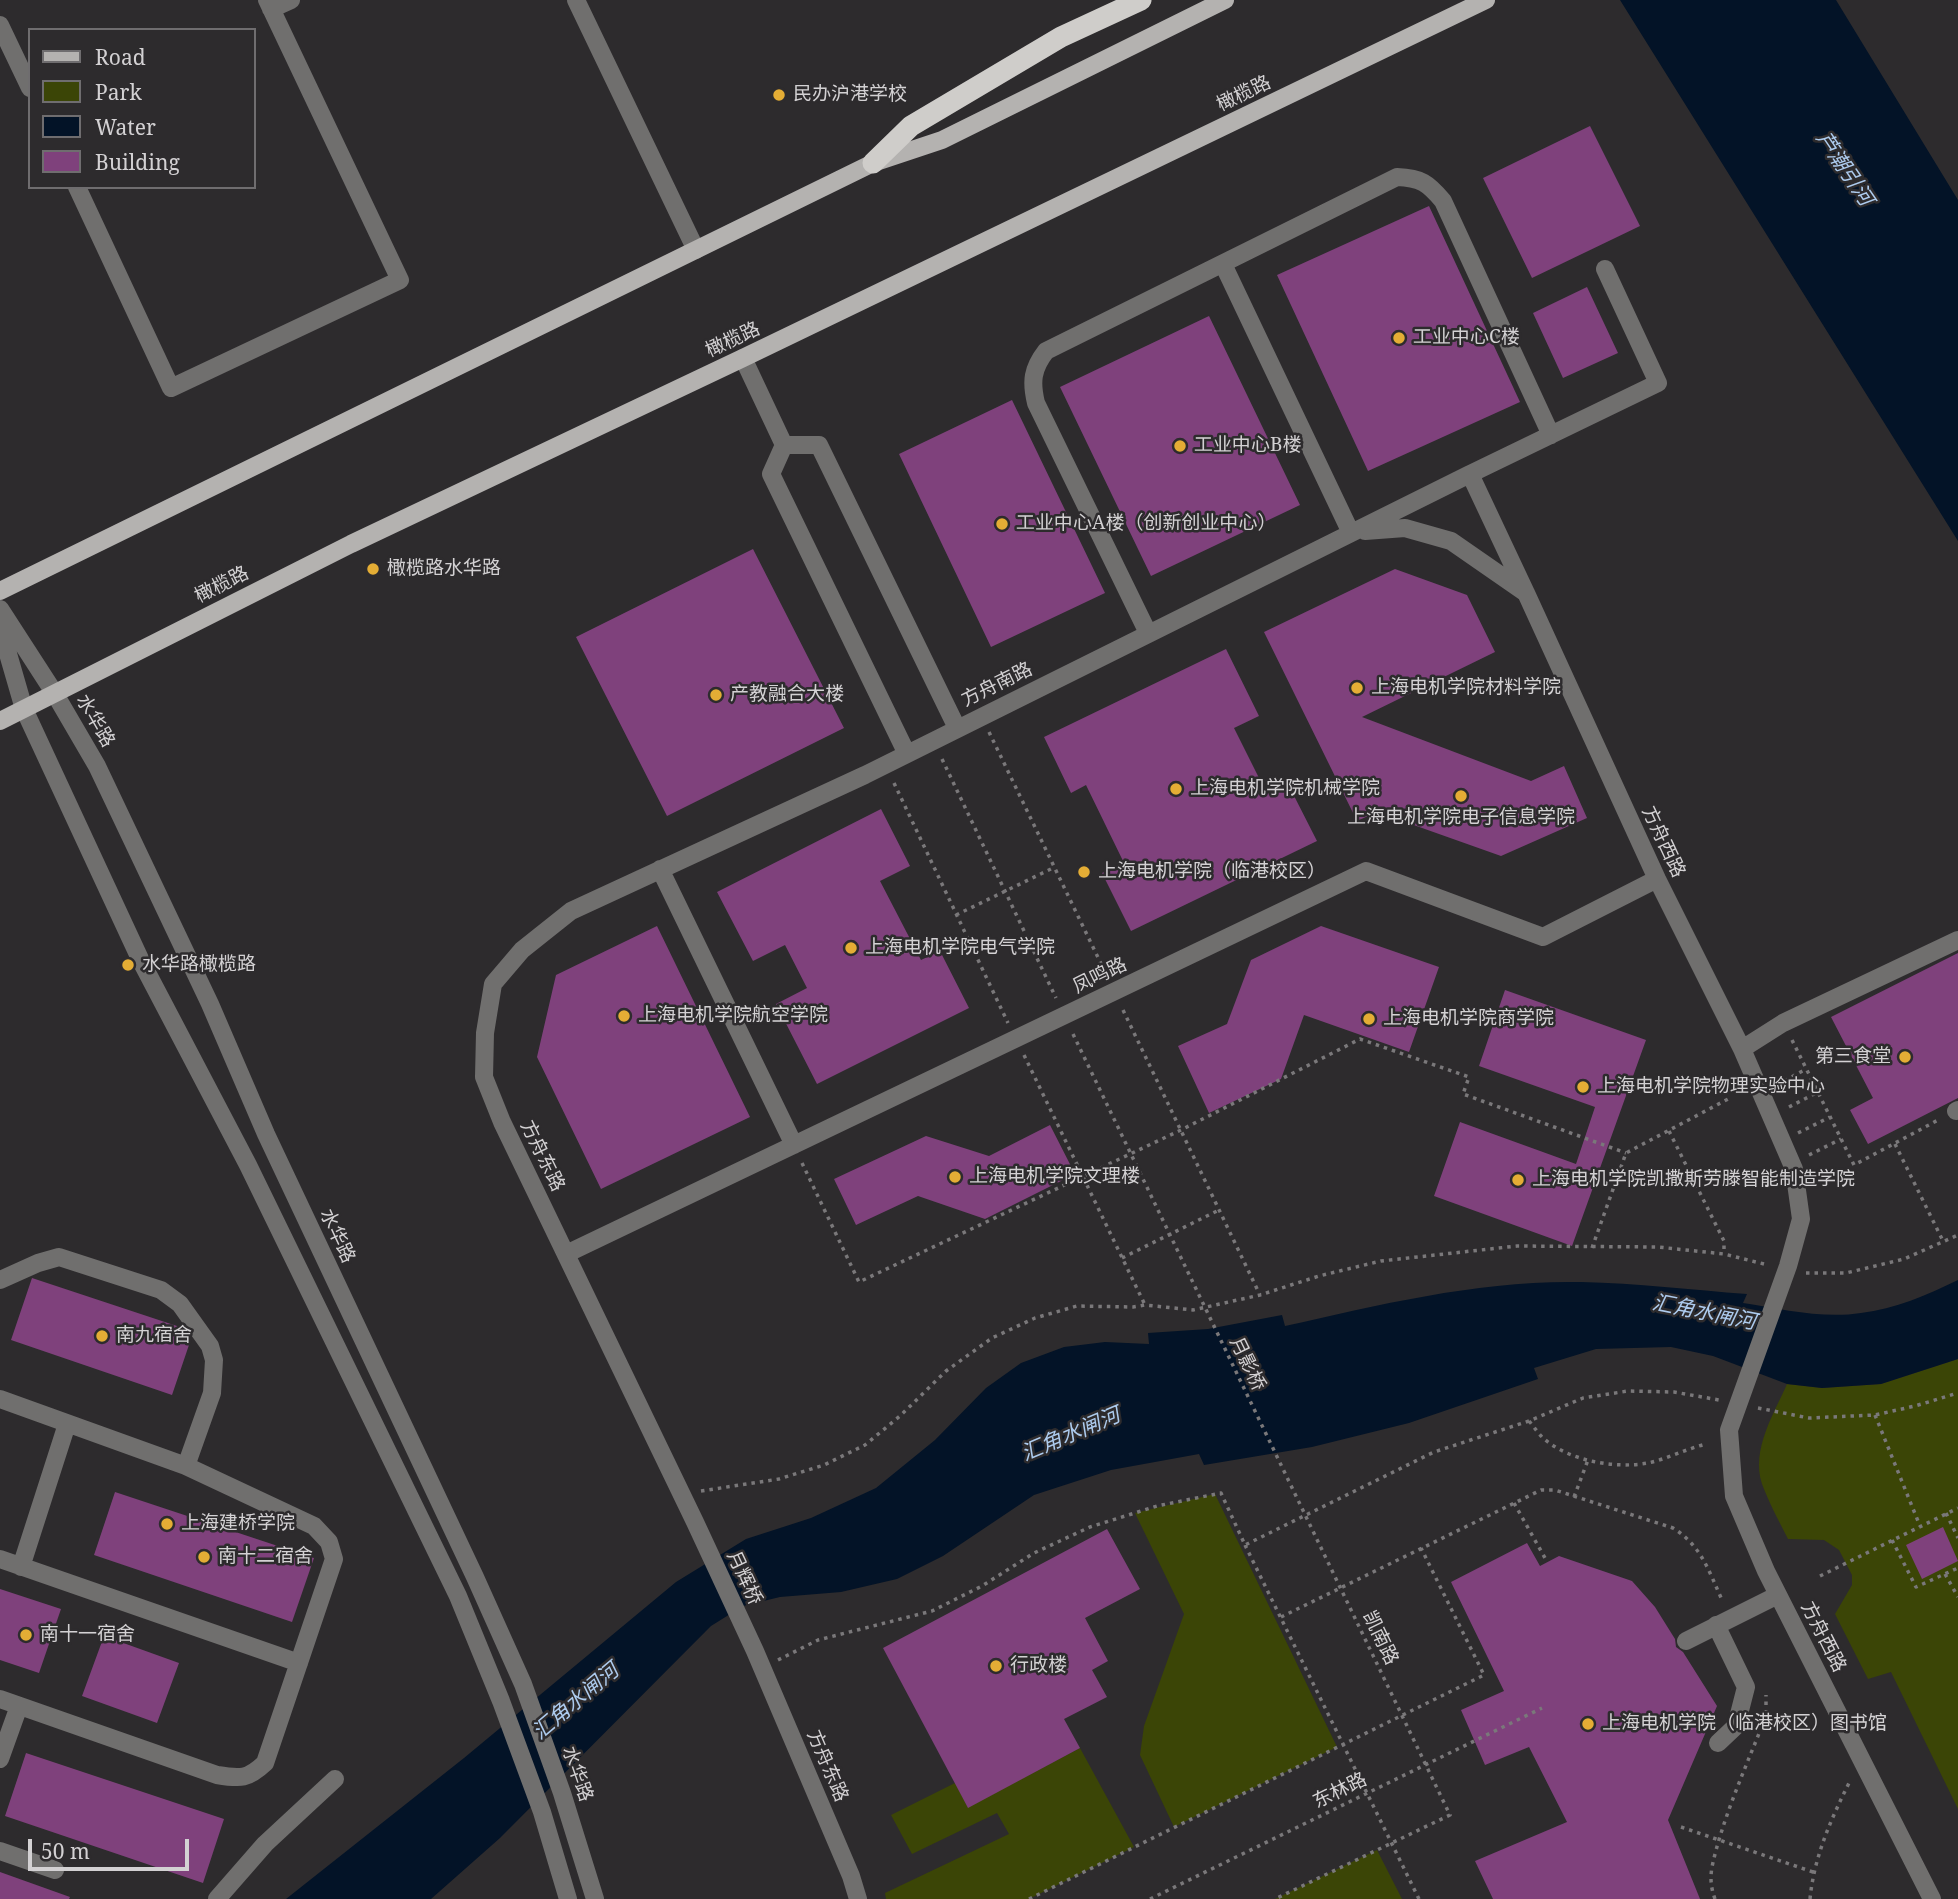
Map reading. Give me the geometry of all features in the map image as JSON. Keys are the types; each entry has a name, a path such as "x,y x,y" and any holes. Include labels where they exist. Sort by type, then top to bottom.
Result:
{"highway":[{"path":"873,163 911,126 1061,37 1141,0"}],"main road":[{"path":"0,591 873,163 942,140 1225,0"},
{"name":"橄榄路","path":"0,721 351,544 1486,0"}],"street":[{"path":"78,189 171,388 400,280 269,5 291,0"},
{"path":"576,0 696,250"},
{"path":"0,25 28,84"},
{"path":"1148,633 1036,403 1031,381 1037,363 1046,351 1397,177 1415,178 1431,186 1443,201 1551,435"},
{"path":"1223,264 1351,534 1405,528 1451,541 1526,593"},
{"name":"方舟南路","path":"660,869 865,775 906,752 1658,383 1605,269"},
{"path":"743,358 784,445 771,474 906,752"},
{"path":"784,445 819,445 957,728"},
{"name":"方舟西路","path":"1471,474 1657,879 1742,1049 1794,1169 1801,1219 1779,1290 1729,1430 1734,1496 1778,1595 1932,1899"},
{"name":"水华路","path":"0,609 55,694 97,766 210,1004 266,1134 475,1577 523,1684 562,1793 595,1899"},
{"path":"0,626 24,709 141,961 248,1165 458,1596 542,1812 568,1899"},
{"path":"660,869 793,1145"},
{"name":"方舟东路","path":"660,869 571,911 522,950 493,984 485,1033 484,1077 502,1122 695,1522"},
{"name":"凤鸣路","path":"566,1254 1366,871 1543,937 1657,879"},
{"path":"1742,1049 1783,1023 1958,940"},
{"path":"0,1280 59,1258 161,1290 180,1304 210,1346 214,1360 212,1393 186,1466"},
{"path":"0,1399 186,1466 314,1526 328,1542 334,1559 265,1763 253,1774 237,1778 217,1775 0,1699"},
{"path":"21,1567 67,1424"},
{"name":"月辉桥","path":"695,1522 755,1651"},
{"path":"0,1559 299,1663"},
{"path":"1686,1641 1778,1595"},
{"path":"1718,1743 1736,1726 1746,1687 1724,1622"},
{"name":"方舟东路","path":"755,1651 851,1876 858,1899"},
{"path":"0,1759 19,1706"},
{"path":"217,1899 265,1844 335,1779"},
{"path":"0,1851 55,1870"}],"path":[{"path":"956,915 1055,867"},
{"path":"1783,1023 1854,1165 1957,1110"},
{"path":"793,1145 859,1282 1181,1130 1360,1039 1469,1077 1463,1094 1626,1153"},
{"path":"1767,1090 1806,1069"},
{"path":"1788,1108 1818,1093"},
{"path":"1591,1248 1626,1153 1730,1098"},
{"path":"1789,1138 1830,1117"},
{"path":"1669,1131 1724,1241 1724,1254"},
{"path":"1799,1160 1841,1139"},
{"path":"1895,1143 1944,1242"},
{"path":"1122,1258 1219,1210"},
{"path":"1806,1273 1846,1273 1904,1259 1958,1234"},
{"path":"682,1494 779,1479 835,1460 866,1445 946,1371 992,1338 1035,1318 1077,1306 1145,1305 1192,1310 1260,1295 1319,1276 1381,1261 1517,1246 1658,1247 1724,1254 1764,1264"},
{"name":"月影桥","path":"1185,1268 1284,1473"},
{"path":"1245,1545 1434,1452 1529,1421 1583,1398 1628,1391 1674,1392 1719,1400"},
{"path":"1758,1408 1809,1418 1875,1415 1958,1393"},
{"path":"1875,1415 1920,1526"},
{"path":"1529,1421 1543,1438 1588,1461 1648,1463 1706,1444"},
{"path":"1574,1497 1588,1461"},
{"name":"凯南路","path":"1284,1473 1450,1815 1390,1843"},
{"path":"1280,1617 1541,1490 1555,1490 1673,1528 1689,1538 1699,1552 1724,1622"},
{"path":"762,1668 818,1640 932,1611 982,1586 1045,1548 1090,1527 1157,1506 1221,1493 1419,1899"},
{"path":"1514,1503 1545,1558"},
{"path":"1820,1576 1958,1508"},
{"path":"1946,1513 1958,1538"},
{"path":"1892,1540 1916,1587 1958,1568"},
{"path":"1029,1899 1484,1675 1421,1548"},
{"path":"1945,1574 1958,1597"},
{"path":"1716,1899 1711,1888 1711,1869 1766,1716 1765,1692"},
{"name":"东林路","path":"1150,1899 1542,1708"},
{"path":"1810,1899 1813,1872 1828,1829 1850,1781"},
{"path":"1681,1827 1813,1872"},
{"path":"1275,1899 1390,1843"}],"green space":[{"path":"1958,1359 1958,1809 1891,1672 1868,1679 1835,1614 1852,1585 1852,1575 1839,1550 1824,1540 1788,1539 1762,1484 1759,1458 1765,1432 1787,1384 1822,1388 1881,1384"},
{"path":"1215,1494 1337,1747 1174,1827 1140,1755 1144,1726 1184,1614 1135,1513"},
{"path":"1080,1748 1134,1847 1029,1899 886,1899 885,1893 1009,1834 997,1813 912,1854 891,1815 955,1783 968,1807"},
{"path":"1377,1850 1402,1899 1275,1899"}],"water":[{"name":"芦潮引河","path":"1620,0 1836,0 1958,200 1958,541"},
{"name":"汇角水闸河","path":"1958,1280 1958,1359 1881,1384 1822,1388 1787,1384 1713,1356 1671,1347 1596,1349 1534,1368 1538,1379 1409,1423 1312,1447 1204,1465 1199,1454 1111,1470 1034,1495 943,1556 897,1579 841,1592 780,1597 743,1606 711,1626 500,1838 431,1899 286,1899 464,1758 676,1582 746,1539 811,1518 876,1488 935,1440 986,1388 1021,1363 1064,1347 1105,1342 1149,1344 1148,1333 1208,1329 1282,1315 1285,1326 1432,1295 1544,1282 1644,1285 1747,1294 1743,1303 1802,1312 1847,1315 1898,1305"}],"building":[{"path":"1590,126 1640,226 1532,278 1483,178"},
{"name":"工业中心C楼","path":"1429,206 1520,402 1368,471 1277,275"},
{"path":"1587,287 1618,353 1563,378 1533,313"},
{"name":"工业中心B楼","path":"1209,316 1300,505 1151,576 1060,387"},
{"name":"工业中心A楼（创新创业中心）","path":"1012,400 1105,593 991,647 899,454"},
{"name":"产教融合大楼","path":"753,549 844,728 667,816 576,637"},
{"path":"1395,569 1467,595 1495,652 1362,717 1531,781 1564,766 1587,818 1501,856 1377,812 1357,821 1264,632"},
{"name":"上海电机学院机械学院","path":"1226,649 1259,716 1234,728 1267,794 1288,784 1317,841 1131,931 1102,873 1124,863 1086,785 1071,793 1044,737"},
{"name":"上海电机学院电气学院","path":"881,809 910,866 880,881 921,960 940,951 969,1008 817,1084 776,1004 807,988 785,945 753,961 717,892"},
{"name":"上海电机学院航空学院","path":"657,926 750,1117 601,1189 537,1057 556,975"},
{"name":"上海电机学院商学院","path":"1321,926 1439,967 1409,1052 1304,1015 1281,1079 1209,1113 1178,1046 1227,1024 1251,960"},
{"name":"第三食堂","path":"1958,953 1958,1098 1868,1144 1850,1110 1873,1098 1831,1017"},
{"path":"1505,990 1646,1040 1572,1246 1434,1196 1460,1122 1576,1164 1595,1107 1479,1066"},
{"name":"上海电机学院文理楼","path":"1050,1125 1075,1174 985,1219 918,1196 856,1225 834,1179 926,1136 989,1156"},
{"name":"南九宿舍","path":"32,1278 183,1328 191,1339 172,1395 11,1340"},
{"name":"南十二宿舍","path":"115,1492 314,1558 292,1622 94,1555"},
{"path":"1943,1527 1958,1561 1922,1579 1906,1545"},
{"name":"行政楼","path":"1107,1529 1140,1589 1085,1618 1108,1661 1092,1670 1107,1697 1064,1719 1080,1748 968,1808 883,1648"},
{"name":"上海电机学院（临港校区）图书馆","path":"1527,1543 1540,1566 1559,1556 1632,1581 1655,1607 1675,1639 1676,1647 1683,1652 1717,1706 1668,1820 1700,1899 1493,1899 1475,1861 1567,1822 1529,1747 1485,1765 1461,1710 1504,1691 1451,1582"},
{"name":"南十一宿舍","path":"0,1589 61,1609 39,1673 0,1660"},
{"path":"104,1636 179,1663 157,1723 82,1696"},
{"path":"26,1753 224,1819 203,1883 5,1816"},
{"path":"0,1872 70,1897 0,1899"}],"place":[{"name":"民办沪港学校","path":"779,95"},
{"name":"工业中心C楼","path":"1399,338"},
{"name":"工业中心B楼","path":"1180,446"},
{"name":"工业中心A楼（创新创业中心）","path":"1002,524"},
{"name":"橄榄路水华路","path":"373,569"},
{"name":"上海电机学院材料学院","path":"1357,688"},
{"name":"产教融合大楼","path":"716,695"},
{"name":"上海电机学院机械学院","path":"1176,789"},
{"name":"上海电机学院电子信息学院","path":"1461,796"},
{"name":"上海电机学院（临港校区）","path":"1084,872"},
{"name":"上海电机学院电气学院","path":"851,948"},
{"name":"水华路橄榄路","path":"128,965"},
{"name":"上海电机学院航空学院","path":"624,1016"},
{"name":"上海电机学院商学院","path":"1369,1019"},
{"name":"第三食堂","path":"1905,1057"},
{"name":"上海电机学院物理实验中心","path":"1583,1087"},
{"name":"上海电机学院文理楼","path":"955,1177"},
{"name":"上海电机学院凯撒斯劳滕智能制造学院","path":"1518,1180"},
{"name":"南九宿舍","path":"102,1336"},
{"name":"上海建桥学院","path":"167,1524"},
{"name":"南十二宿舍","path":"204,1557"},
{"name":"南十一宿舍","path":"26,1635"},
{"name":"行政楼","path":"996,1666"},
{"name":"上海电机学院（临港校区）图书馆","path":"1588,1724"}]}
